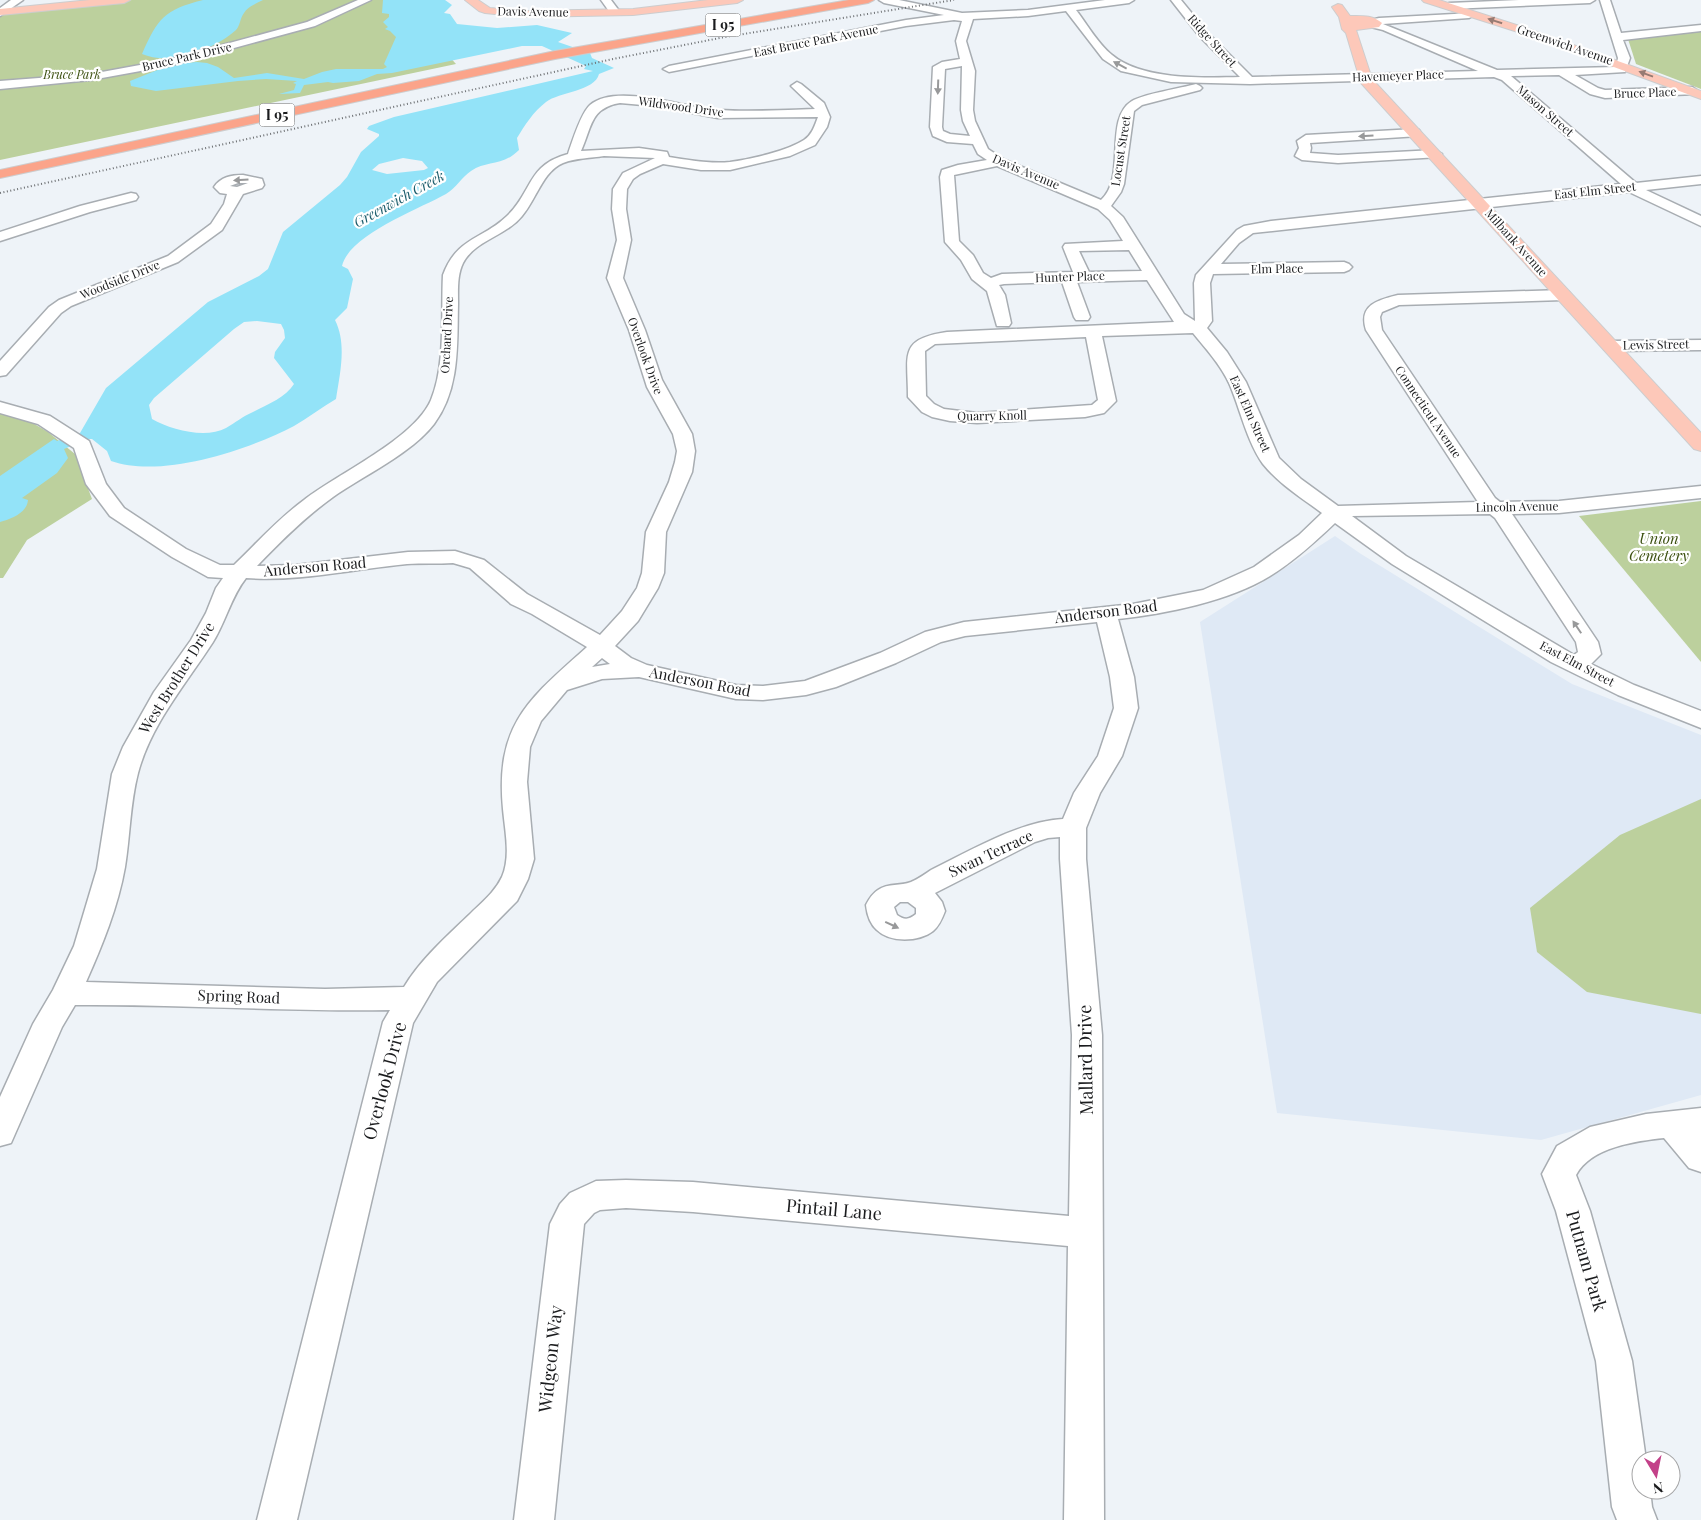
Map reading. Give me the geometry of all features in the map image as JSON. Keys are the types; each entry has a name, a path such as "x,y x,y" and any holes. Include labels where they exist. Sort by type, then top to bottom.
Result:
{"highway":[{"name":"I 95","path":"0,174 549,53 571,44 827,0"},
{"name":"I 95","path":"0,164 549,53 583,50 865,0"}],"main road":[{"path":"1,12 124,0"},
{"name":"Davis Avenue","path":"471,0 483,9 497,12 615,12 654,10 737,0"},
{"name":"Greenwich Avenue","path":"1428,0 1623,66 1696,93"},
{"name":"Davis Avenue","path":"545,2 568,9 598,12"},
{"name":"Mason Street","path":"1348,25 1334,5 1371,23"},
{"path":"1348,25 1371,23"},
{"name":"Milbank Avenue","path":"1348,25 1364,77 1701,444"}],"street":[{"path":"1,12 18,0"},
{"name":"Bruce Park Drive","path":"0,85 108,74 188,58 311,24 366,0"},
{"path":"606,0 615,12"},
{"path":"884,0 964,17 1069,8 1129,0"},
{"name":"Ridge Street","path":"1176,0 1210,41 1250,81"},
{"path":"1448,6 1590,0"},
{"path":"1605,0 1624,58 1623,66"},
{"name":"Havemeyer Place","path":"1069,8 1112,61 1134,72 1169,78 1250,81 1618,70 1623,66"},
{"path":"1371,23 1475,15"},
{"name":"Davis Avenue","path":"964,17 968,20 962,41 970,81 967,110 969,121 978,141 990,157 1103,206 1116,217 1178,317 1182,322 1198,328"},
{"name":"East Bruce Park Avenue","path":"669,69 892,26 964,17"},
{"name":"Mason Street","path":"1371,23 1506,78 1643,195 1701,222"},
{"path":"1618,37 1701,28"},
{"path":"967,62 946,64 939,67 936,127 937,133 946,138 978,141"},
{"name":"Bruce Place","path":"1562,72 1598,92 1613,94 1696,93"},
{"path":"9,96 108,74"},
{"name":"Havemeyer Place","path":"1169,78 1181,84 1184,90"},
{"name":"Locust Street","path":"1103,206 1110,201 1117,188 1122,138 1128,110 1138,102 1184,90 1232,81"},
{"path":"575,156 641,151 662,155 662,160 718,166 741,164 785,153 810,142 824,122 820,106 797,86"},
{"name":"Wildwood Drive","path":"575,156 574,153 591,112 599,105 616,101 639,100 718,114 821,112"},
{"path":"1415,133 1306,140 1303,141 1302,156 1338,159 1394,154 1435,154"},
{"name":"Orchard Drive","path":"240,571 304,509 363,468 393,450 425,424 440,398 445,379 449,296 454,262 460,253 487,237 510,220 528,199 543,172 552,162 575,156"},
{"name":"Overlook Drive","path":"277,1520 398,1022 427,974 507,894 515,879 520,863 514,784 520,738 527,722 558,687 621,626 648,587 653,572 656,533 662,512 680,476 685,460 685,439 682,428 662,402 637,331 615,278 615,270 623,251 624,233 618,198 619,185 628,176 662,160"},
{"path":"998,162 958,169 947,173 952,242 968,258 977,276 990,282 995,288 1003,324"},
{"name":"East Elm Street","path":"1701,180 1249,229 1234,240 1209,268 1202,283 1204,321 1198,328 1234,375 1258,436 1271,461 1294,483 1399,560 1575,665 1626,690 1701,720"},
{"name":"Woodside Drive","path":"0,371 55,310 65,303 173,259 217,227 232,204 233,196 238,191"},
{"path":"0,238 85,208 131,197"},
{"path":"1082,317 1070,247 1133,245"},
{"name":"Elm Place","path":"1209,268 1344,267"},
{"name":"Hunter Place","path":"990,282 1002,279 1151,275"},
{"name":"Connecticut Avenue","path":"1563,295 1406,300 1388,303 1374,310 1371,315 1371,322 1374,330 1482,494 1502,514 1587,642 1590,654 1575,665"},
{"name":"Quarry Knoll","path":"1092,332 1106,401 1098,409 1066,414 977,418 950,416 928,408 917,396 917,351 919,346 926,341 947,337 1177,327 1198,328"},
{"name":"Lewis Street","path":"1611,346 1701,345"},
{"path":"0,407 44,420 73,440 96,484 117,512 179,553 216,572 240,571"},
{"name":"Lincoln Avenue","path":"1334,513 1344,510 1582,506 1701,492"},
{"name":"Anderson Road","path":"240,571 296,571 408,558 455,557 477,564 519,599 590,638 623,662 639,670 736,692 782,692 828,682 888,658 933,637 964,629 1106,614 1179,602 1235,585 1262,572 1282,558 1334,513"},
{"name":"West Brother Drive","path":"0,1133 48,1024 66,994 88,946 111,869 125,774 135,747 166,692 202,641 217,613 227,588 240,571"},
{"name":"Mallard Drive","path":"1084,1520 1087,1035 1073,859 1073,828 1088,793 1110,756 1126,708 1122,677 1106,614"},
{"name":"Overlook Drive","path":"558,687 574,680 607,671 621,669 639,670"},
{"name":"Swan Terrace","path":"914,893 939,878 1026,836 1045,829 1073,828"},
{"name":"Spring Road","path":"66,994 336,1000 386,997 412,999"},
{"path":"1686,1122 1701,1158"},
{"name":"Putnam Park","path":"1635,1514 1614,1361 1573,1211 1559,1174 1569,1156 1601,1137 1686,1122"},
{"name":"Pintail Lane","path":"582,1203 596,1196 626,1194 693,1197 1087,1233"},
{"name":"Widgeon Way","path":"534,1520 567,1224 572,1214 582,1203"}],"shaded area":[{"path":"1335,536 1572,684 1701,735 1701,1095 1541,1140 1277,1113 1200,622"}],"green space":[{"name":"Bruce Park","path":"132,0 398,0 456,64 0,160 0,13"},
{"path":"1701,30 1701,89 1636,64 1628,39"},
{"path":"0,413 24,418 48,432 75,454 92,499 27,540 3,578 0,578"},
{"name":"Union Cemetery","path":"1701,501 1701,662 1579,516"},
{"path":"1701,799 1701,1014 1587,992 1537,952 1530,908 1620,835"}],"water":[{"path":"203,0 263,0 245,11 236,30 204,50 178,57 165,58 142,54 153,32 164,17 179,8"},
{"name":"Greenwich Creek","path":"383,0 445,0 452,5 444,13 450,14 457,24 497,28 537,25 572,33 558,42 590,53 592,58 614,68 599,74 596,80 584,88 552,99 541,106 517,138 519,150 513,155 507,159 483,165 471,171 446,194 386,224 357,244 347,255 342,266 348,269 353,279 347,308 335,320 339,329 342,349 336,399 294,426 275,435 229,452 179,464 154,467 131,466 111,461 107,451 92,439 88,439 64,449 68,458 57,473 22,498 28,500 22,512 0,522 0,476 54,439 57,441 80,433 106,388 208,302 259,276 268,269 283,232 340,185 347,177 361,152 379,136 379,134 367,129 369,126 394,117 593,71 584,69 586,66 542,46 522,46 392,73 377,74 359,81 304,85 300,93 279,94 294,90 296,84 293,83 297,81 266,79 156,91 131,86 130,81 160,69 197,62 218,67 234,78 267,73 304,79 336,69 383,69 387,67 384,64 396,37 385,29 388,27 383,22 389,17 389,14 382,13","holes":["403,158 422,161 428,168 387,174 372,170 379,164","257,321 281,324 285,338 275,352 274,358 294,384 291,389 281,397 246,415 226,428 209,433 178,430 152,419 149,405 154,398 234,329 244,322"]}],"railway":[{"path":"0,193 613,59 725,37 954,0"}]}
